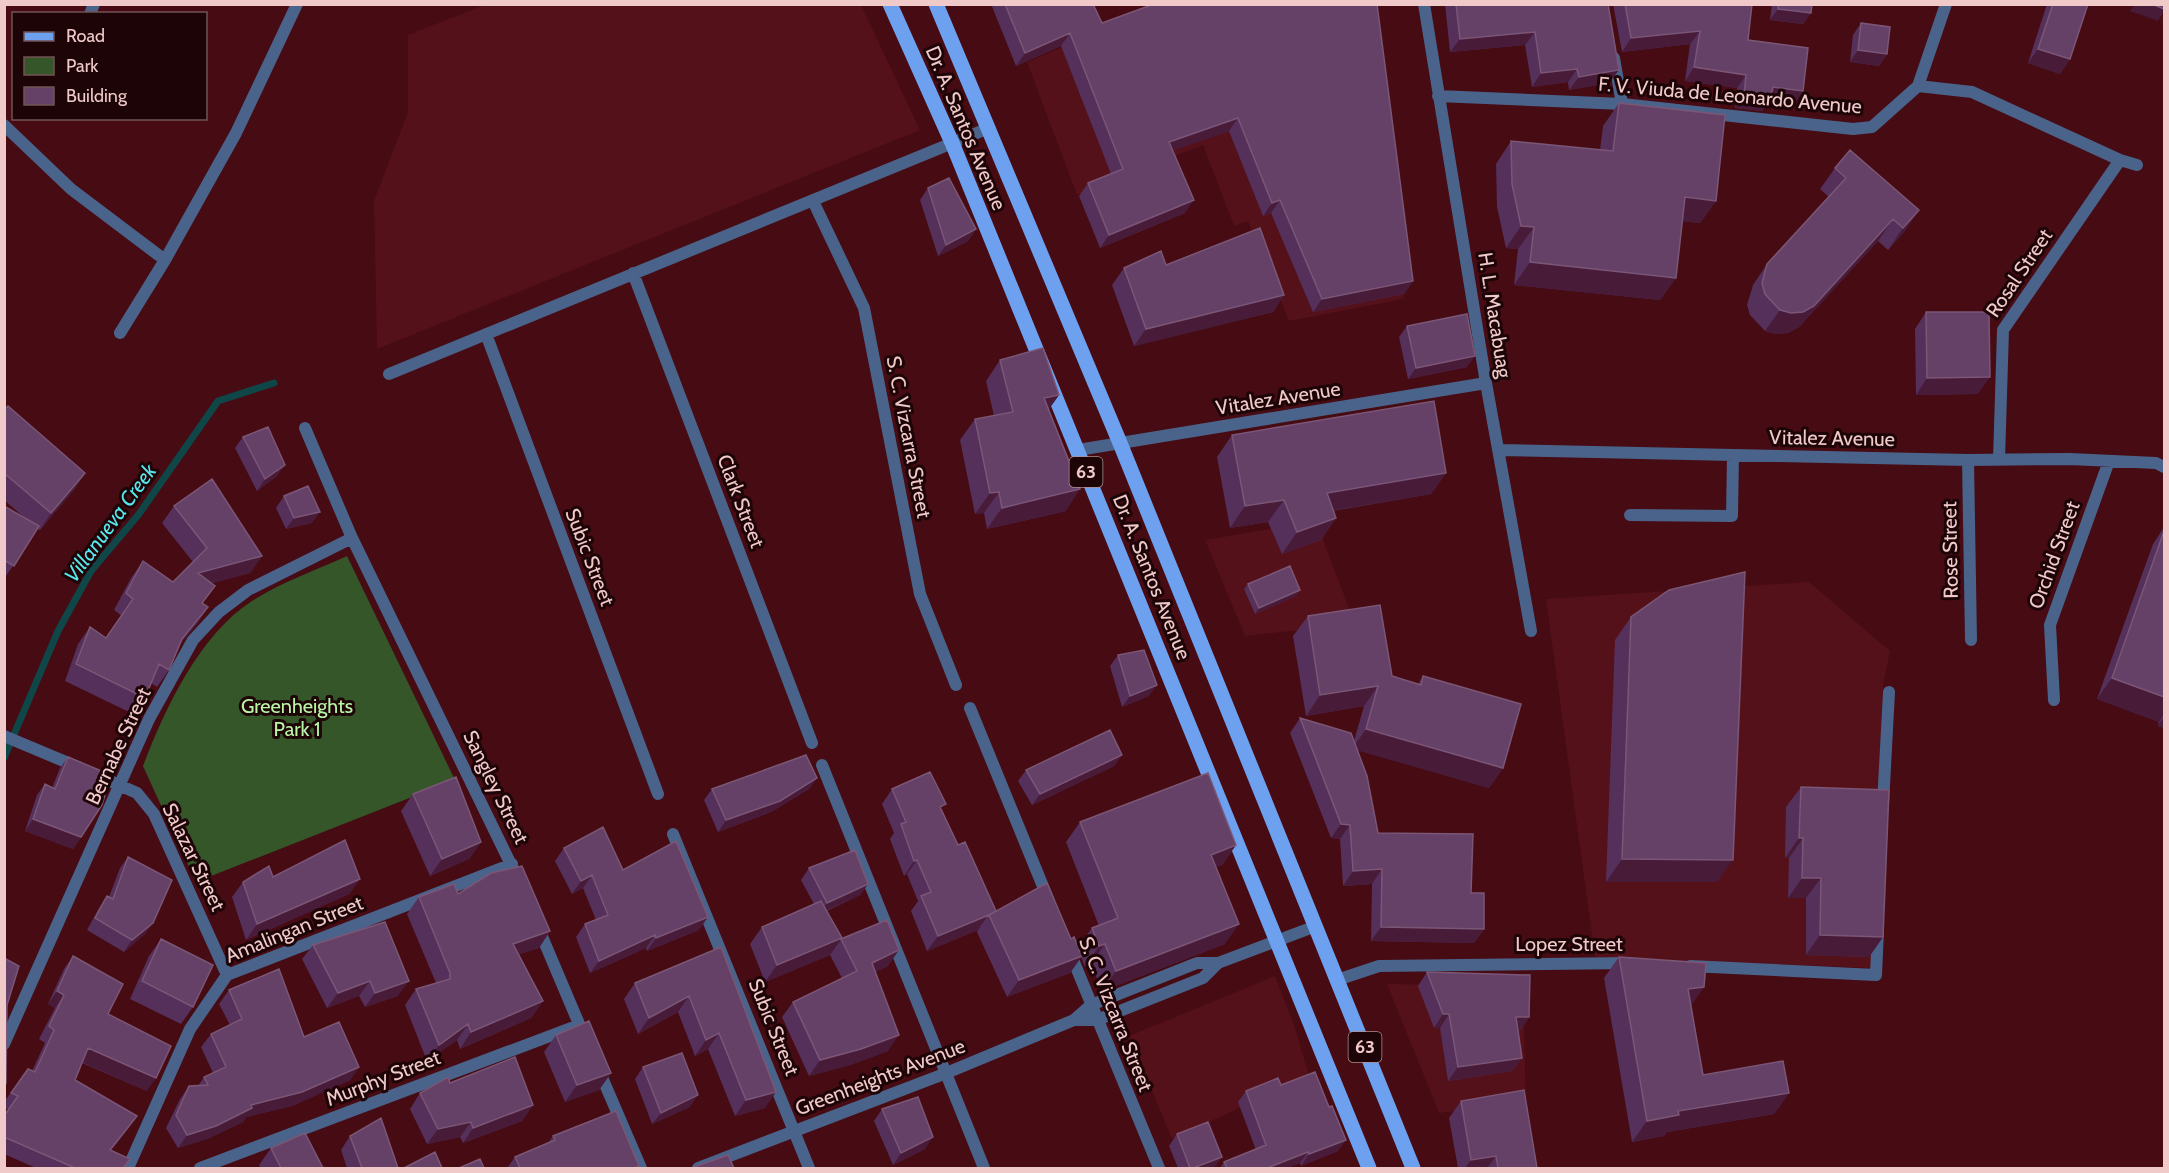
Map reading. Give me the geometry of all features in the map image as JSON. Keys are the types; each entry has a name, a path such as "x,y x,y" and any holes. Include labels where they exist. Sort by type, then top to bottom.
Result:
{"main road":[{"name":"Dr. A. Santos Avenue","path":"890,4 952,145 1369,1168"},
{"name":"Dr. A. Santos Avenue","path":"936,4 1120,443 1413,1168"}],"street":[{"path":"120,333 165,260 236,133 297,4"},
{"name":"H. L. Macabuag","path":"1424,4 1486,383 1531,632"},
{"path":"1946,4 1918,86 1972,92 2120,160 2137,165"},
{"path":"1612,49 1622,104"},
{"name":"F. V. Viuda de Leonardo Avenue","path":"1438,96 1622,104 1853,129 1872,126 1918,86"},
{"path":"4,125 71,189 165,260"},
{"path":"389,374 989,128"},
{"name":"Rosal Street","path":"1999,460 2003,330 2120,160"},
{"name":"S. C. Vizcarra Street","path":"813,201 864,308 920,594 956,685"},
{"name":"Clark Street","path":"633,273 812,743"},
{"name":"Subic Street","path":"486,334 658,794"},
{"name":"Vitalez Avenue","path":"1077,450 1486,383"},
{"name":"Sangley Street","path":"305,428 352,538 512,864 525,896"},
{"name":"Vitalez Avenue","path":"1498,450 2109,461 2156,463 2164,466"},
{"path":"1630,515 1732,516 1733,455"},
{"name":"Rose Street","path":"1968,460 1971,640"},
{"name":"Orchid Street","path":"2054,700 2050,625 2109,461"},
{"name":"Bernabe Street","path":"4,1044 149,719 193,640 219,612 248,590 352,538"},
{"path":"1883,822 1888,692"},
{"path":"970,708 1055,917"},
{"name":"Salazar Street","path":"4,736 121,785 142,798 164,831 227,975"},
{"path":"822,765 944,1074 984,1168"},
{"name":"Subic Street","path":"673,834 809,1168"},
{"name":"Amalingan Street","path":"128,1168 190,1029 227,975 512,864"},
{"path":"1677,965 1876,975 1878,916"},
{"path":"534,918 641,1168"},
{"name":"Greenheights Avenue","path":"698,1168 944,1074 1074,1020 1091,1005 1197,963 1218,963 1316,926"},
{"name":"S. C. Vizcarra Street","path":"1064,939 1159,1168"},
{"name":"Greenheights Avenue","path":"1074,1020 1097,1020 1203,978 1218,963"},
{"name":"Lopez Street","path":"1337,980 1378,966 1642,963"},
{"name":"Murphy Street","path":"200,1168 579,1025"}],"shaded area":[{"path":"484,5 861,5 920,130 377,349 374,201 408,112 408,35"},
{"path":"1367,5 1404,299 1289,321 1248,221 1234,226 1203,145 1077,195 1027,62 1157,7"},
{"path":"1316,521 1355,624 1245,636 1205,540"},
{"path":"1809,582 1890,651 1883,686 1873,968 1595,957 1546,599"},
{"path":"1275,976 1295,1028 1309,1076 1172,1139 1129,1036"},
{"path":"1387,984 1523,986 1526,1103 1439,1113"}],"green space":[{"name":"Greenheights Park 1","path":"347,556 455,780 196,882 143,766 162,721 200,653 233,616 252,601 275,588"}],"building":[{"path":"1005,4 1093,4 1102,23 1154,4 1377,4 1413,281 1322,299 1280,200 1272,203 1238,118 1169,142 1194,200 1109,235 1088,183 1123,169 1070,33 1025,53"},
{"path":"1456,4 1608,4 1619,70 1579,77 1577,69 1541,73 1535,32 1460,39"},
{"path":"1625,4 1752,4 1748,40 1808,48 1803,91 1773,87 1771,97 1744,95 1746,75 1694,67 1700,31 1631,38"},
{"path":"1778,4 1812,4 1811,13 1778,9"},
{"path":"2053,4 2088,4 2070,59 2038,49"},
{"path":"2152,4 2164,4 2164,9"},
{"path":"1861,23 1890,27 1887,54 1858,50"},
{"path":"1619,103 1725,115 1716,201 1685,197 1676,278 1530,262 1534,227 1521,226 1512,184 1511,141 1613,151"},
{"path":"1850,150 1919,210 1903,228 1893,219 1814,306 1803,312 1791,313 1780,310 1765,294 1762,283 1767,264 1846,178 1835,168"},
{"path":"949,178 976,229 946,245 928,188"},
{"path":"1260,228 1284,295 1146,329 1124,268 1161,251 1166,265"},
{"path":"1926,312 1989,312 1990,377 1927,378"},
{"path":"1467,314 1475,356 1416,368 1407,326"},
{"path":"1043,348 1059,395 1044,398 1080,489 1002,508 999,492 990,493 975,419 1013,412 1000,360"},
{"path":"1434,401 1446,473 1327,493 1336,518 1297,532 1284,500 1245,506 1232,435"},
{"path":"8,406 85,473 51,513 4,473 4,410"},
{"path":"268,427 285,465 265,479 243,437"},
{"path":"212,479 262,556 198,573 215,586 202,603 208,607 182,639 169,670 159,664 145,698 76,664 90,627 106,638 133,599 126,593 143,561 173,582 207,548 174,506"},
{"path":"308,486 320,512 294,518 284,496"},
{"path":"4,506 39,526 14,566 4,560"},
{"path":"2164,531 2164,697 2112,678"},
{"path":"1290,566 1300,590 1259,608 1248,584"},
{"path":"1745,572 1733,860 1622,859 1631,617 1669,590"},
{"path":"1380,605 1392,676 1421,685 1423,676 1521,704 1503,768 1366,729 1378,686 1320,695 1308,616"},
{"path":"1144,650 1157,685 1130,696 1118,655"},
{"path":"1300,718 1351,733 1367,776 1378,833 1473,834 1471,893 1484,893 1484,929 1381,927 1382,869 1353,871 1350,825 1341,824"},
{"path":"1110,730 1122,755 1040,794 1026,770"},
{"path":"806,755 817,778 780,801 726,820 712,789"},
{"path":"68,757 111,775 102,805 81,837 33,819 45,784 55,789"},
{"path":"930,772 946,804 940,807 958,845 965,842 996,911 938,936 921,896 931,892 917,860 914,861 901,824 906,822 892,789"},
{"path":"1208,773 1236,845 1211,855 1239,924 1116,971 1105,944 1099,946 1092,928 1118,918 1080,822"},
{"path":"456,777 481,842 442,859 413,794"},
{"path":"1801,787 1889,790 1883,937 1820,935 1821,878 1802,878 1803,838 1799,838"},
{"path":"603,827 623,870 676,841 708,917 656,938 655,935 599,961 585,924 608,915 592,875 581,881 564,848"},
{"path":"345,840 360,879 257,924 243,882 269,866 273,877"},
{"path":"855,850 868,884 827,903 809,868"},
{"path":"128,857 172,880 153,923 132,940 95,918 107,896 113,899"},
{"path":"522,866 550,931 513,944 543,1001 471,1032 468,1024 439,1045 416,989 450,979 450,973 419,897 454,884 458,894 491,873"},
{"path":"1047,883 1071,939 1074,937 1082,956 1019,980 989,915"},
{"path":"821,901 842,938 777,965 762,927"},
{"path":"887,920 899,950 872,963 899,1035 861,1049 820,1060 793,1002 857,971 841,939"},
{"path":"385,922 409,981 375,993 370,981 338,993 313,945"},
{"path":"161,939 213,965 193,1007 142,981"},
{"path":"721,947 776,1092 746,1100 719,1033 706,1040 689,996 649,1018 635,983"},
{"path":"73,956 123,984 108,1014 171,1046 156,1078 88,1048 75,1080 137,1116 110,1150 130,1159 123,1168 75,1168 4,1137 4,1116 18,1096 11,1093 28,1069 35,1072 54,1030 49,1026 64,995 57,991"},
{"path":"1619,957 1706,963 1704,987 1688,989 1703,1075 1783,1061 1789,1093 1678,1111 1679,1115 1647,1121"},
{"path":"4,958 19,966 7,1005 6,1083 4,1082"},
{"path":"279,969 304,1037 339,1022 359,1067 302,1092 251,1105 252,1108 216,1126 187,1135 176,1115 189,1086 208,1085 204,1077 226,1067 211,1034 242,1019 229,990"},
{"path":"1427,972 1530,975 1529,1017 1516,1017 1522,1058 1458,1067 1449,1014 1443,1014"},
{"path":"589,1021 611,1073 577,1085 556,1035"},
{"path":"682,1053 698,1095 661,1113 643,1067"},
{"path":"515,1057 533,1105 473,1128 471,1122 438,1129 420,1093 448,1077 450,1083"},
{"path":"1315,1072 1346,1140 1267,1168 1227,1168 1224,1162 1266,1145 1246,1091 1278,1078 1281,1085"},
{"path":"1524,1090 1537,1168 1498,1168 1496,1156 1471,1160 1461,1101"},
{"path":"918,1097 933,1137 901,1153 882,1109"},
{"path":"616,1111 639,1166 634,1168 520,1168 515,1157 555,1140 553,1136"},
{"path":"381,1118 398,1168 362,1168 350,1136"},
{"path":"1208,1122 1222,1157 1190,1168 1177,1134"},
{"path":"305,1133 323,1168 281,1168 271,1148"},
{"path":"435,1152 442,1168 404,1168"},
{"path":"728,1155 734,1168 694,1168 694,1167"},
{"path":"480,1159 484,1168 459,1168"}],"waterway":[{"name":"Villanueva Creek","path":"4,758 58,631 91,571 139,514 218,401 274,383"}]}
